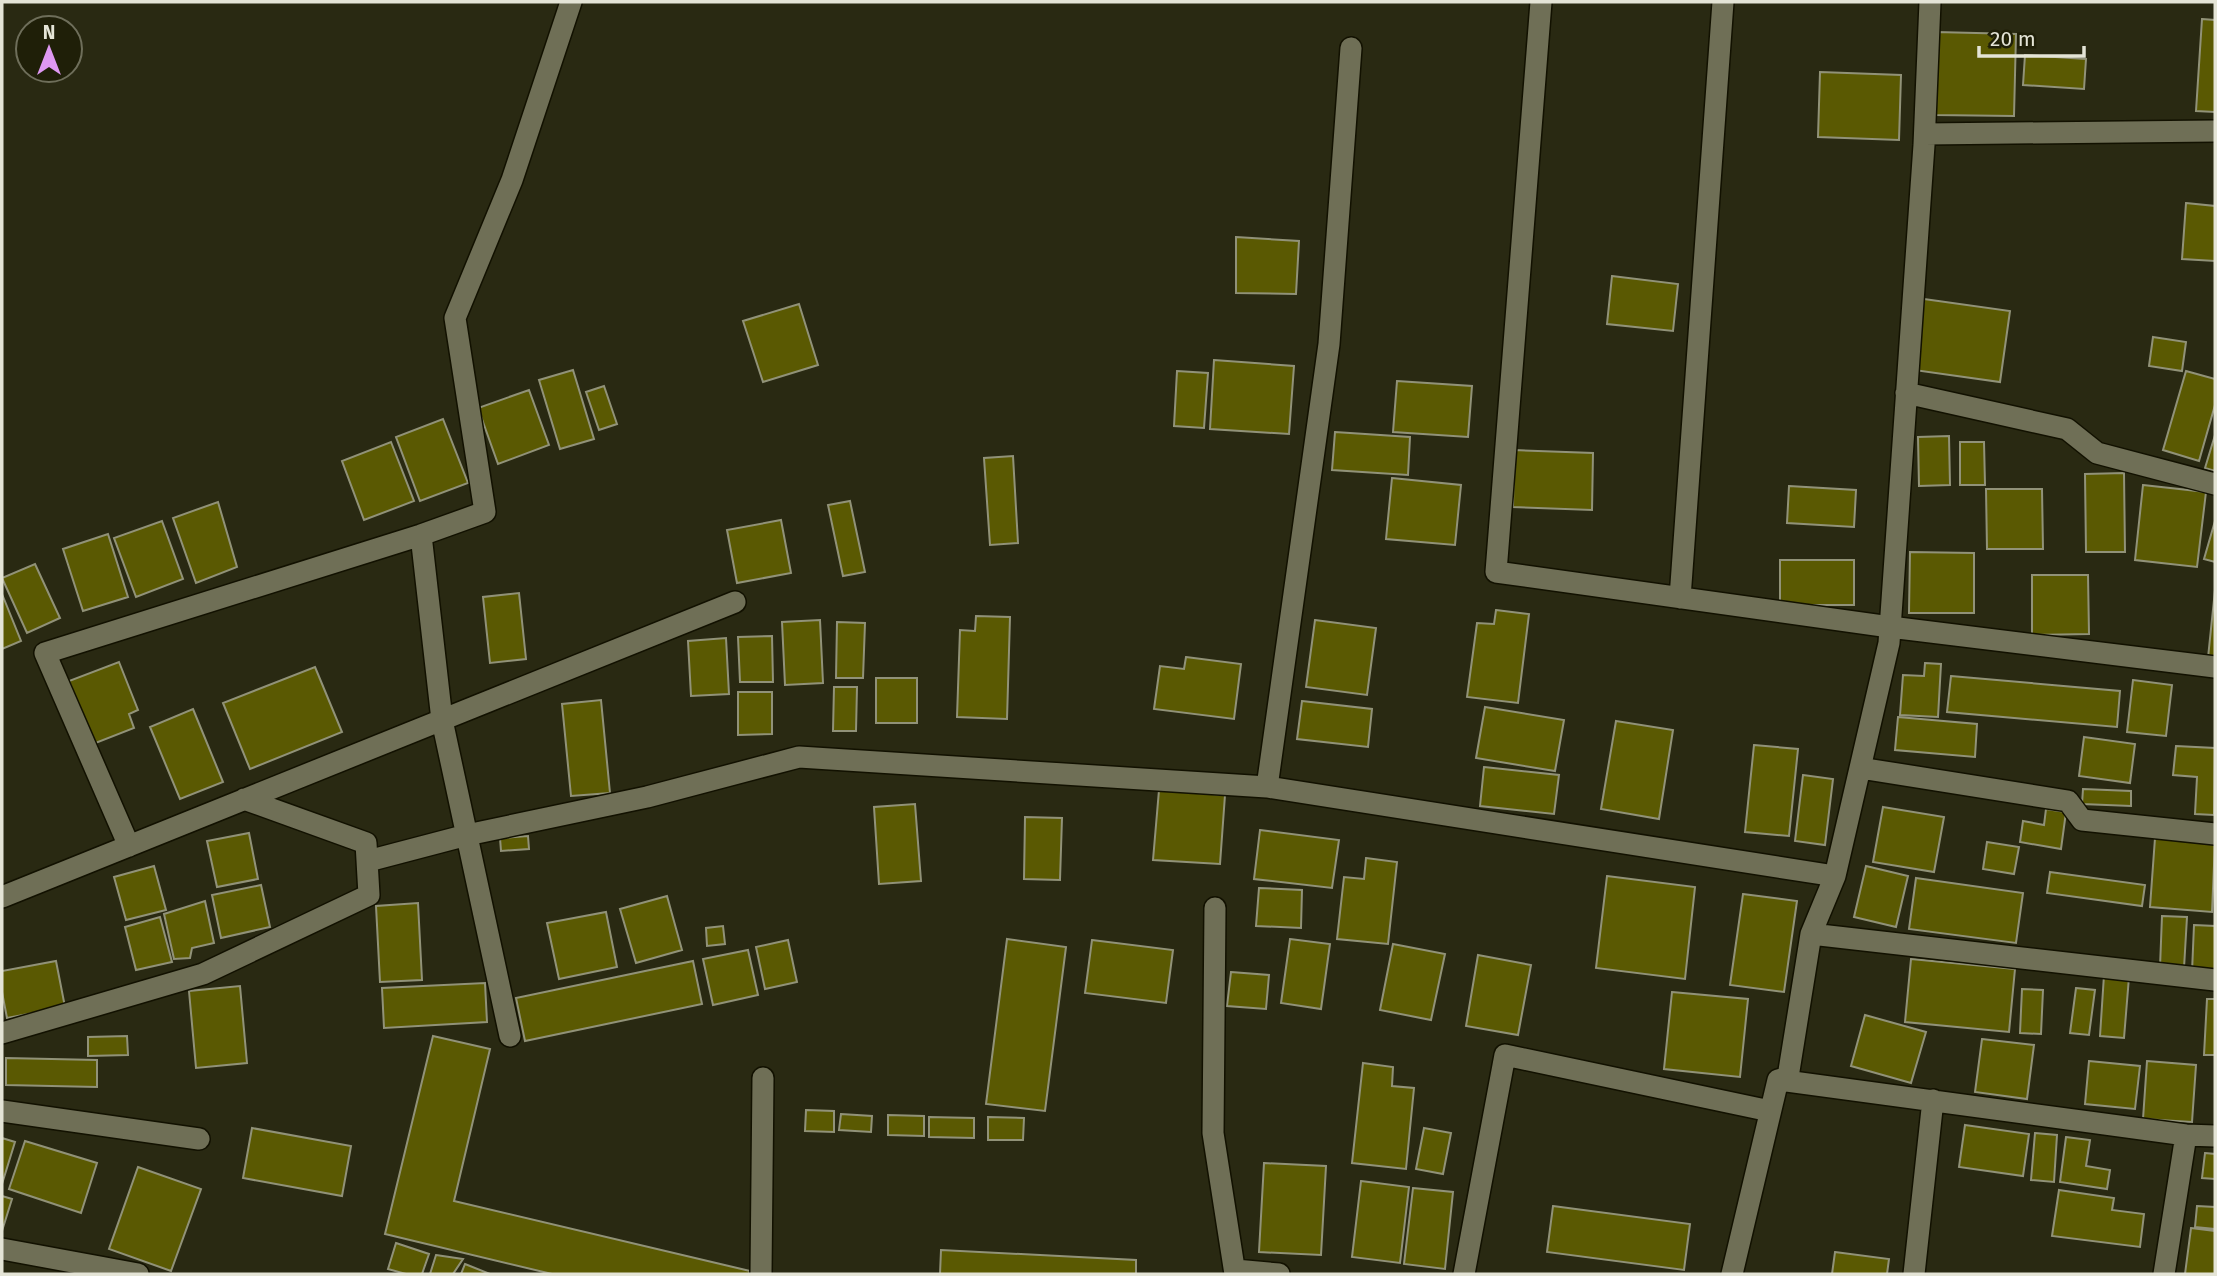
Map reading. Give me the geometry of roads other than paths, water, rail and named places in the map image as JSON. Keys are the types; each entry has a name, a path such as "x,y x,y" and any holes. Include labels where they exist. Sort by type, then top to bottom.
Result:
{"street":[{"path":"129,846 44,653 421,535 485,512 455,318 512,180 571,2"},
{"path":"1541,2 1496,572 1890,627 2215,667"},
{"path":"1681,598 1723,2"},
{"path":"1778,1080 1788,1077 1811,934 1835,876 1889,643 1925,134 1930,2"},
{"path":"1268,787 1329,344 1351,48"},
{"path":"1925,134 2215,131"},
{"path":"1906,393 2067,429 2097,453 2215,484"},
{"path":"421,535 442,720 510,1036"},
{"path":"2,897 734,603"},
{"path":"368,861 467,835 647,797 800,757 1268,787 1835,876"},
{"path":"1860,768 2068,801 2082,820 2215,834"},
{"path":"2,1033 203,974 369,895 366,843 244,799"},
{"path":"1215,908 1213,1133 1235,1272 1279,1274"},
{"path":"1811,934 2215,980"},
{"path":"1464,1274 1504,1055 1770,1111"},
{"path":"761,1274 763,1078"},
{"path":"1778,1080 2186,1135 2215,1136"},
{"path":"1732,1274 1778,1080"},
{"path":"1914,1274 1933,1100"},
{"path":"2,1111 199,1139"},
{"path":"2164,1274 2186,1135"},
{"path":"2,1249 138,1274"}]}
